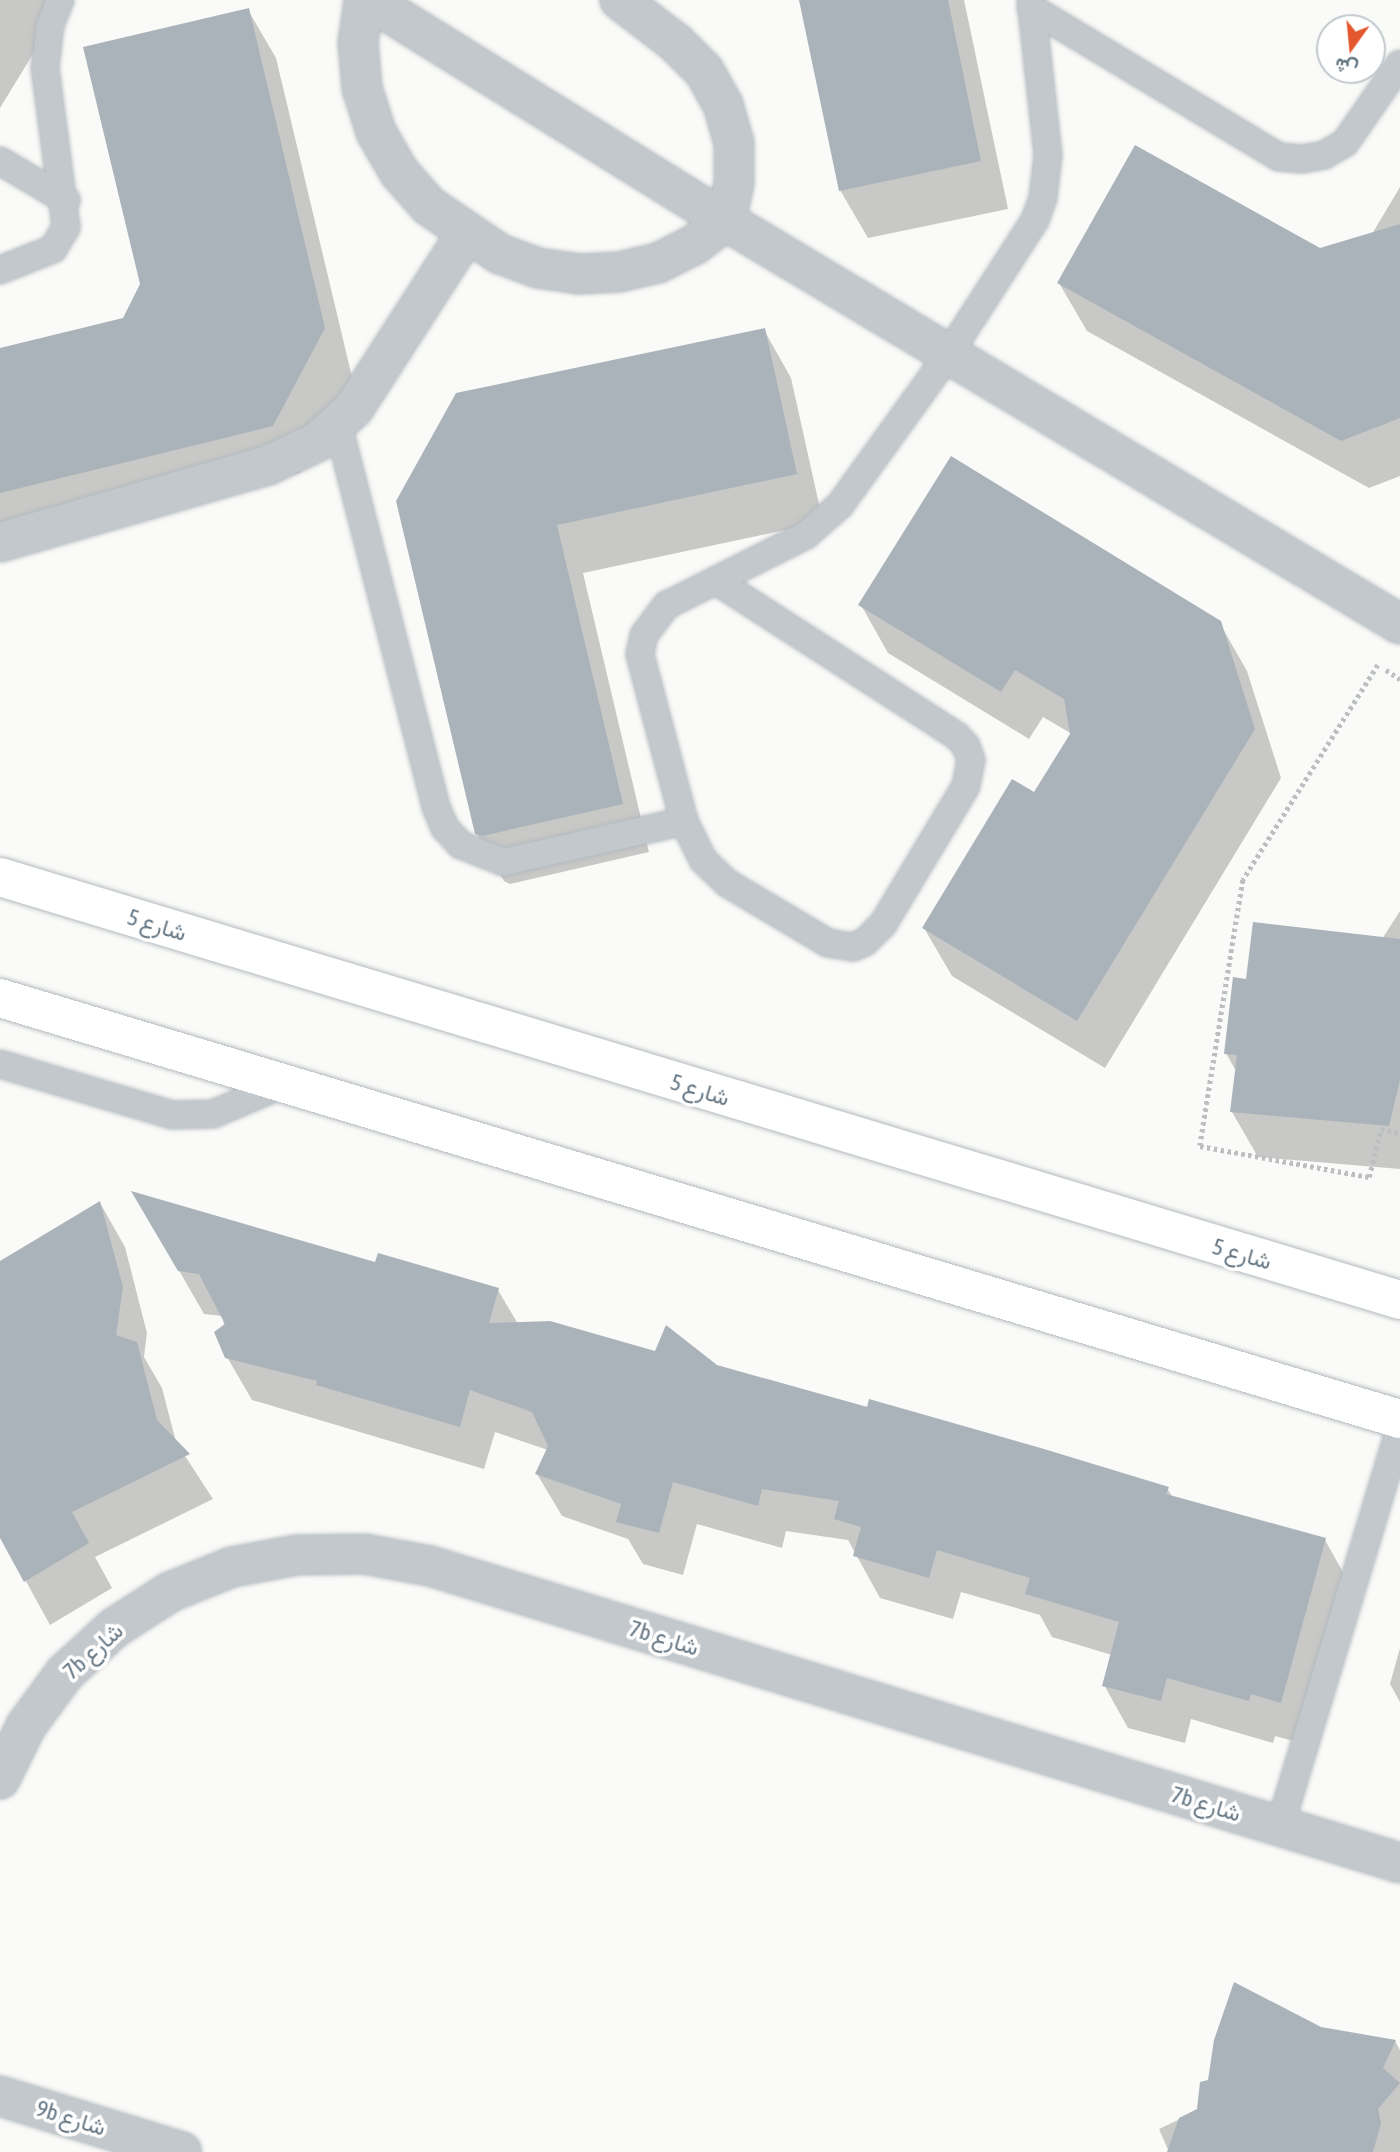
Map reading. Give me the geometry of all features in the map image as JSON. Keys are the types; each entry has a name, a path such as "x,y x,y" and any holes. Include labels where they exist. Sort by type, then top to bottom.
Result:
{"street":[{"path":"620,0 676,43 704,71 723,105 734,143 734,169 726,221 694,245 657,262 619,272 579,274 513,259 466,234 429,206 398,172 376,132 362,88 358,43 366,0 726,221 948,355 1400,624"},
{"path":"0,542 268,466 294,456 338,425 367,389 466,234"},
{"name":"شارع 5","path":"0,877 1400,1300"},
{"path":"0,998 1400,1419"},
{"name":"7b شارع","path":"0,1779 26,1726 65,1672 114,1628 170,1592 232,1567 297,1555 364,1554 430,1566 1400,1863"},
{"name":"9b شارع","path":"0,2096 182,2152"}],"lane":[{"path":"0,270 53,249 66,227 66,201 45,68 50,25 60,0"},
{"path":"1031,4 1279,157 1302,159 1324,155 1345,143 1400,64"},
{"path":"718,582 957,736 969,753 971,773 883,924 865,942 853,947 828,943 727,883 703,860 684,821 640,654 644,635 667,605 718,582 806,535 840,505 948,355 1035,220 1043,198 1048,155 1031,4"},
{"path":"0,161 66,201"},
{"path":"338,425 432,794 445,828 461,845 504,862 684,821"},
{"path":"0,1063 172,1115 213,1114 284,1084"},
{"path":"1280,1826 1400,1429"}],"path":[{"path":"1368,659 1378,665 1243,880 1200,1146 1369,1177 1381,1129 1400,1133"}],"building":[{"path":"799,0 948,0 981,161 839,191"},
{"path":"249,8 325,328 273,426 0,493 0,348 123,318 140,284 83,47"},
{"path":"1135,145 1320,248 1400,224 1400,418 1341,441 1057,283"},
{"path":"765,328 797,474 557,525 623,804 482,836 475,834 396,501 456,393"},
{"path":"951,456 1221,621 1255,729 1077,1021 922,928 1012,779 1034,792 1070,734 1064,699 1015,670 1001,692 858,605"},
{"path":"1253,922 1400,939 1400,1080 1389,1126 1230,1112 1237,1055 1224,1054 1233,977 1246,979"},
{"path":"131,1191 375,1262 378,1253 499,1288 489,1323 550,1321 655,1351 666,1325 717,1365 867,1407 869,1399 1169,1487 1166,1494 1326,1538 1281,1703 1251,1694 1249,1701 1167,1678 1161,1701 1102,1686 1119,1622 1025,1594 1030,1578 937,1550 929,1578 853,1556 861,1527 834,1519 839,1501 762,1489 758,1506 673,1482 659,1533 616,1522 621,1504 535,1474 548,1446 532,1412 470,1390 460,1427 316,1385 317,1381 225,1358 214,1332 225,1324 199,1274 178,1271"},
{"path":"100,1201 123,1287 116,1335 137,1342 157,1420 190,1454 72,1512 89,1543 24,1582 0,1538 0,1261"},
{"path":"1234,1982 1321,2027 1396,2040 1383,2068 1400,2083 1378,2109 1381,2123 1373,2152 1167,2152 1179,2118 1197,2109 1200,2082 1208,2080 1214,2040"}]}
